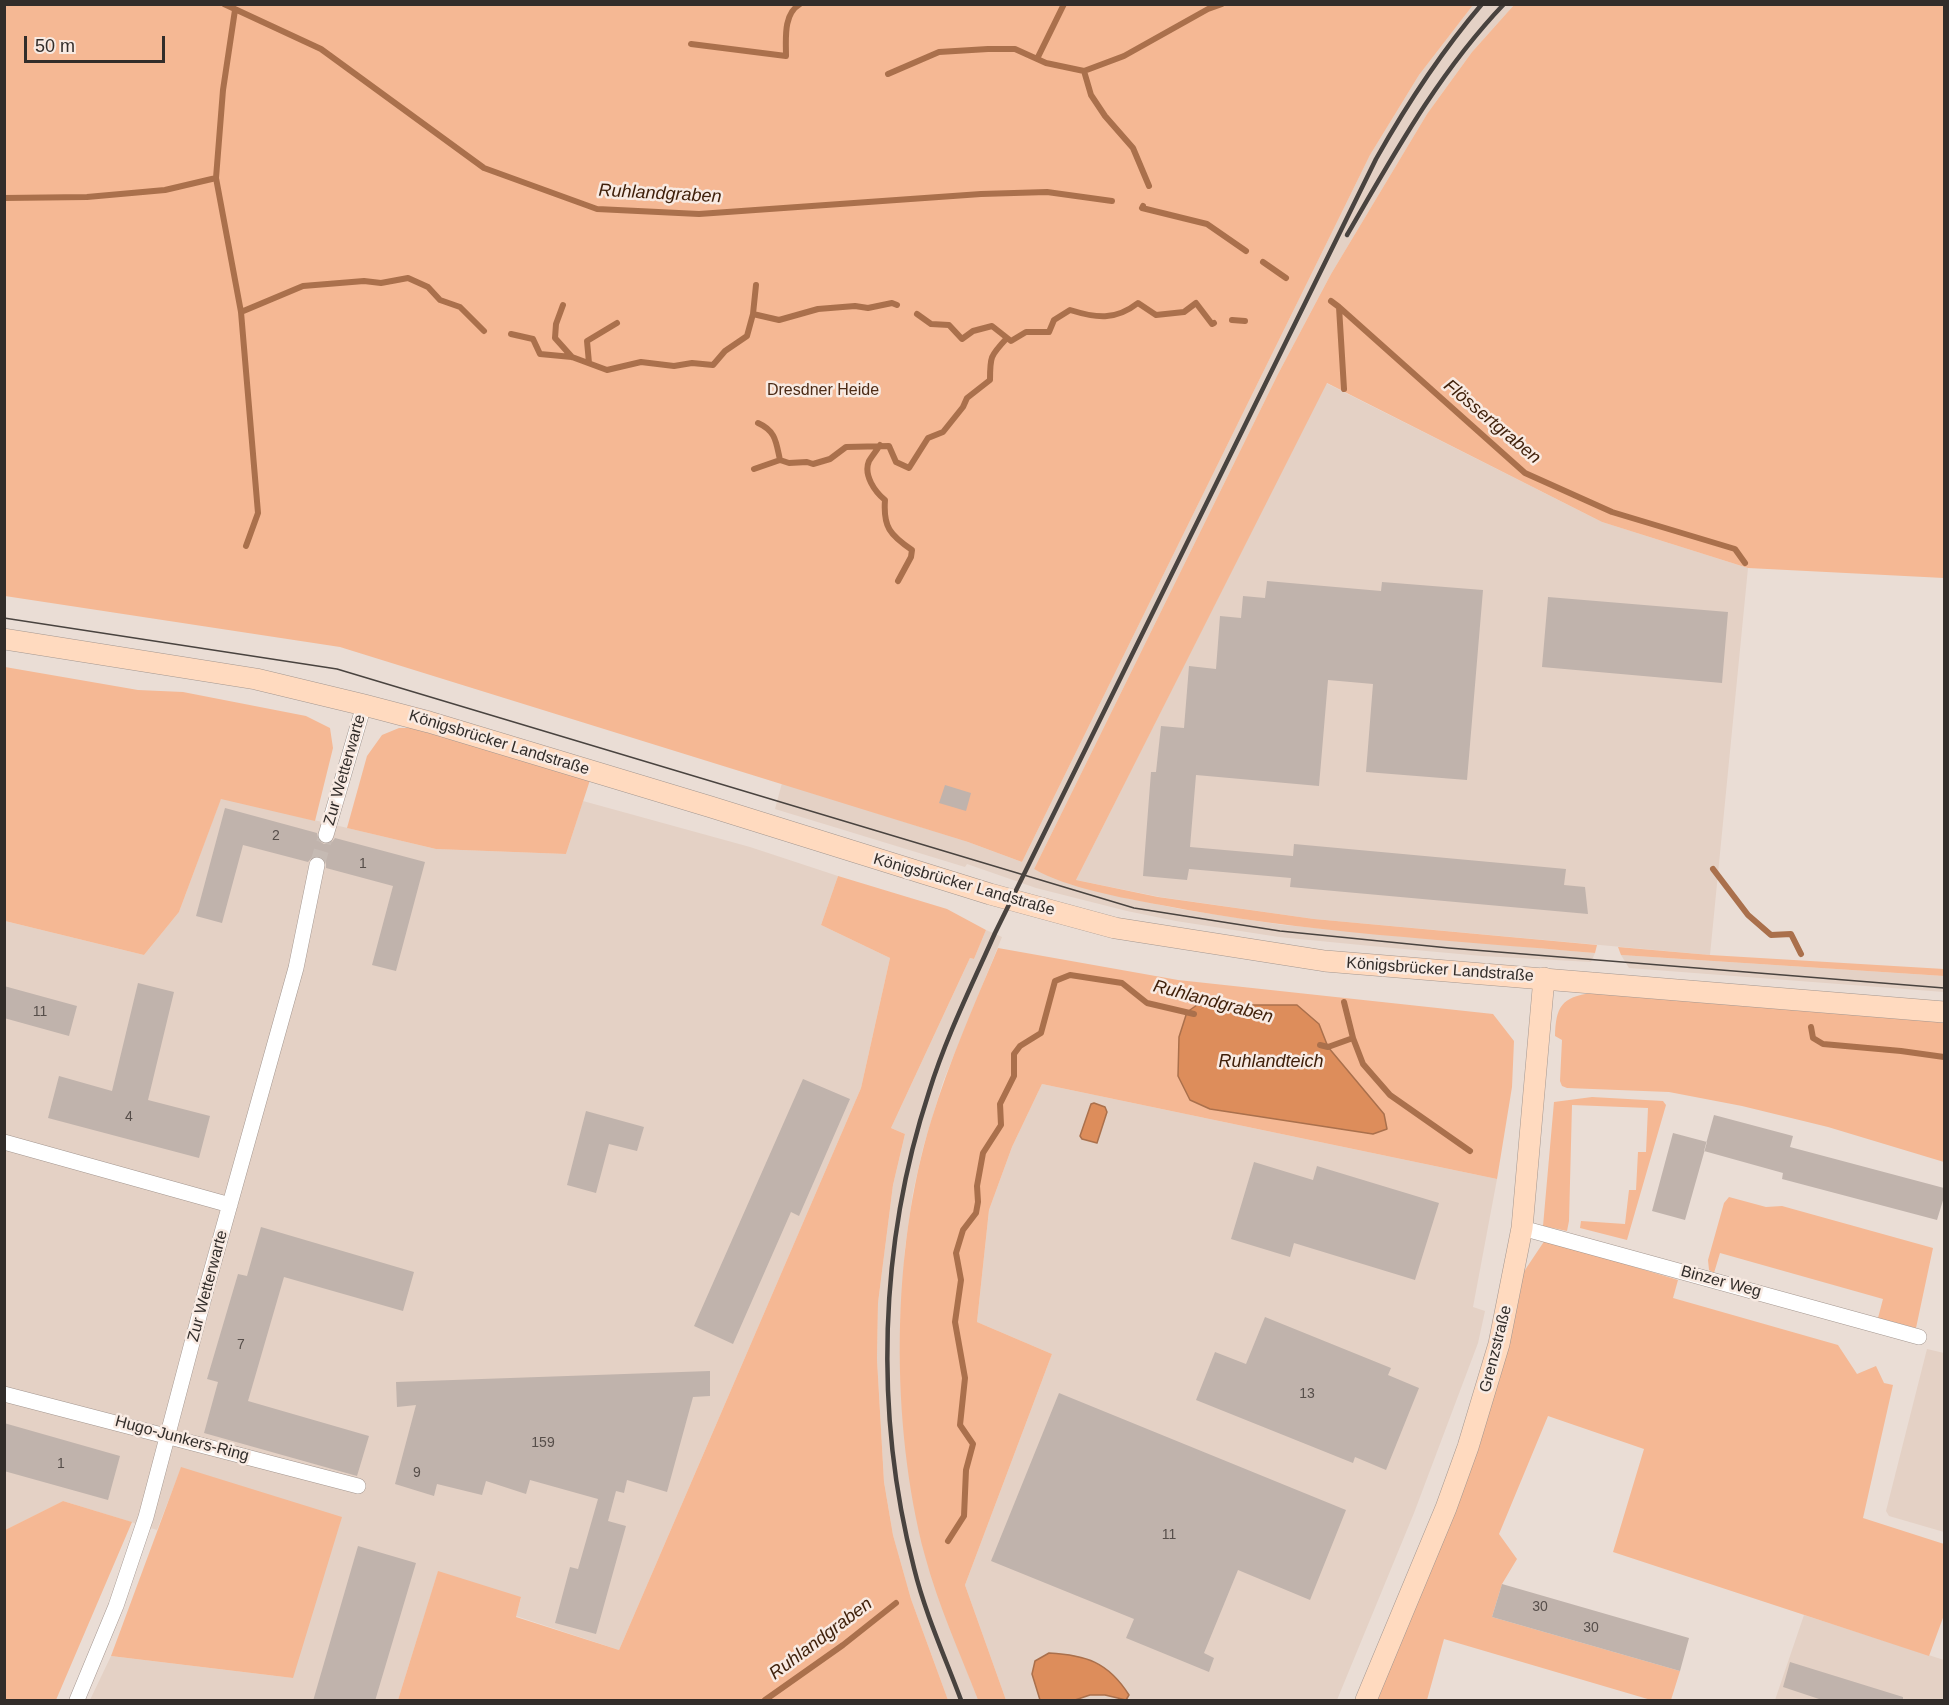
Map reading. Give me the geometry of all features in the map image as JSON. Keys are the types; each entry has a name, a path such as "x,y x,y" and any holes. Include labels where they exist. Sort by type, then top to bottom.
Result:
{"main road":[{"name":"Königsbrücker Landstraße","path":"4,639 245,677 364,705 429,722 990,894 1115,928 1325,961 1944,1012"},
{"name":"Grenzstraße","path":"1366,1701 1446,1508 1468,1447 1499,1344 1522,1228 1544,978"}],"street":[{"name":"Zur Wetterwarte","path":"326,835 364,705"},
{"name":"Zur Wetterwarte","path":"77,1701 116,1606 146,1517 296,968 317,865"},
{"path":"4,1142 230,1205"},
{"name":"Binzer Weg","path":"1522,1228 1919,1337"},
{"name":"Hugo-Junkers-Ring","path":"4,1394 358,1486"}],"shaded area":[{"path":"1473,5 1514,5 1472,52 1427,114 1331,274 1278,374 1034,869 1075,885 1180,909 1283,925 1595,953 1591,962 1482,956 1279,937 1176,921 1036,888 967,864 965,867 775,809 782,783 968,842 1022,862 1370,155 1419,75"},
{"path":"1326,383 1602,522 1748,568 1710,955 1314,919 1160,897 1076,880"},
{"path":"221,798 436,849 566,854 583,801 750,847 838,876 821,925 890,958 861,1088 619,1650 516,1616 521,1598 438,1572 398,1700 90,1700 111,1656 293,1678 181,1468 157,1530 63,1501 5,1530 5,921 144,955 179,912"},
{"path":"986,930 1002,937 943,1082 923,1148 913,1192 905,1248 901,1308 900,1368 908,1462 915,1510 926,1557 939,1597 978,1700 948,1700 911,1599 893,1535 884,1482 877,1359 878,1303 893,1185 905,1134 891,1128 970,958 974,959"},
{"path":"1621,955 1944,976 1944,992 1629,968"},
{"path":"1042,1084 1497,1179 1473,1307 1485,1311 1478,1343 1414,1513 1337,1700 1006,1700 965,1585 1052,1354 977,1322 989,1210 1012,1147"},
{"path":"1927,1349 1944,1353 1944,1532 1889,1516 1886,1511"},
{"path":"1804,1615 1944,1660 1944,1700 1775,1700"}],"green space":[{"name":"Dresdner Heide","path":"4,5 1473,5 1419,75 1370,155 1022,862 968,842 340,647 5,596"},
{"path":"1514,5 1944,5 1944,578 1748,568 1602,522 1327,383 1076,880 1158,897 1314,919 1597,945 1595,953 1377,935 1214,915 1096,892 1062,882 1034,869 1278,374 1331,274 1427,114 1472,52"},
{"path":"5,667 138,690 183,692 306,716 330,728 333,748 315,821 221,799 179,912 144,955 5,921"},
{"path":"399,728 422,728 590,780 566,854 436,849 347,828 367,756 382,735"},
{"path":"838,876 947,909 986,930 974,959 970,958 891,1128 905,1134 893,1185 878,1303 877,1359 884,1482 893,1535 911,1599 948,1700 398,1700 438,1571 521,1597 516,1617 619,1650 861,1088 890,958 821,925"},
{"path":"1618,947 1944,969 1944,976 1621,955"},
{"path":"998,948 1178,980 1493,1014 1514,1041 1512,1087 1497,1179 1042,1084 1012,1147 989,1210 977,1322 1052,1354 965,1585 1006,1700 978,1700 936,1593 914,1505 901,1395 900,1338 902,1281 908,1225 918,1172 931,1121 946,1077","holes":["1319,1024 1328,1047 1386,1129 1373,1134 1210,1109"]},
{"path":"1592,993 1944,1022 1944,1162 1828,1127 1742,1106 1669,1092 1562,1086 1560,1081 1562,1040 1555,1036 1559,1011 1562,1005 1573,997"},
{"path":"1592,1097 1663,1101 1666,1105 1627,1240 1580,1228 1581,1221 1625,1224 1629,1190 1636,1190 1638,1152 1646,1152 1648,1108 1572,1105 1567,1231 1543,1226 1554,1102"},
{"path":"1729,1197 1766,1207 1782,1206 1933,1248 1916,1328 1878,1318 1883,1299 1720,1253 1714,1273 1709,1270 1708,1260 1724,1203"},
{"path":"1545,1240 1678,1280 1673,1298 1838,1345 1857,1374 1876,1366 1884,1383 1893,1385 1863,1518 1944,1544 1944,1615 1929,1656 1613,1552 1644,1449 1548,1416 1499,1534 1517,1559 1502,1584 1492,1617 1680,1671 1671,1700 1651,1700 1444,1639 1427,1700 1366,1700 1446,1508 1511,1291"},
{"path":"181,1467 342,1517 293,1678 111,1656"},
{"path":"63,1501 132,1522 56,1700 5,1700 5,1530"}],"water":[{"name":"Ruhlandteich","path":"1197,1005 1297,1005 1319,1024 1328,1047 1384,1114 1387,1129 1373,1134 1210,1109 1190,1100 1178,1076 1179,1037 1187,1012"},
{"path":"1091,1104 1105,1107 1107,1112 1097,1143 1082,1139 1080,1136"},
{"path":"1049,1653 1085,1658 1095,1662 1113,1675 1129,1695 1126,1700 1105,1695 1090,1695 1075,1700 1040,1700 1032,1674 1035,1661"}],"building":[{"path":"1267,581 1381,591 1382,582 1483,590 1467,780 1366,772 1373,684 1328,680 1319,786 1196,775 1190,847 1293,856 1294,844 1566,869 1564,885 1585,887 1588,914 1290,887 1291,878 1189,869 1187,880 1143,876 1151,772 1156,772 1161,726 1184,728 1189,666 1216,669 1220,616 1241,618 1243,596 1265,598"},
{"path":"1548,597 1728,612 1722,683 1542,667"},
{"path":"945,785 971,793 966,811 939,803"},
{"path":"225,808 317,833 319,841 324,844 332,842 335,838 425,862 396,971 372,965 393,886 326,868 326,861 320,856 313,856 308,862 243,845 222,923 196,916"},
{"path":"138,983 174,992 148,1100 210,1116 199,1158 48,1118 59,1076 112,1091"},
{"path":"4,986 77,1006 69,1036 4,1018"},
{"path":"803,1079 850,1099 799,1216 791,1212 733,1344 694,1326"},
{"path":"586,1111 644,1127 637,1151 609,1144 596,1193 567,1185"},
{"path":"1714,1115 1793,1136 1790,1147 1944,1188 1944,1197 1937,1220 1782,1179 1783,1173 1704,1151"},
{"path":"1673,1133 1707,1142 1685,1220 1652,1211"},
{"path":"1254,1162 1313,1180 1317,1166 1439,1203 1415,1280 1294,1243 1290,1257 1231,1239"},
{"path":"261,1227 414,1272 403,1311 284,1277 248,1401 369,1436 357,1476 204,1433 218,1382 207,1379 238,1274 247,1276"},
{"path":"1265,1317 1391,1368 1388,1375 1419,1388 1386,1470 1355,1457 1353,1463 1196,1400 1215,1352 1246,1364"},
{"path":"710,1371 710,1396 693,1397 667,1492 627,1480 624,1493 616,1491 608,1521 626,1526 596,1634 555,1623 570,1567 578,1569 598,1499 530,1480 526,1494 486,1481 482,1495 437,1484 434,1496 395,1484 416,1405 397,1407 396,1382"},
{"path":"1059,1393 1346,1510 1310,1600 1238,1570 1204,1653 1214,1658 1209,1672 1126,1638 1134,1619 991,1561"},
{"path":"4,1423 120,1456 108,1500 4,1471"},
{"path":"358,1546 416,1563 375,1701 313,1701"},
{"path":"1502,1584 1689,1638 1680,1671 1492,1617"},
{"path":"1790,1662 1903,1697 1903,1701 1825,1701 1783,1687"}],"waterway":[{"name":"Ruhlandgraben","path":"224,4 321,49 484,168 597,209 699,214 981,194 1047,192 1112,201"},
{"path":"691,44 786,56 788,20 800,4"},
{"path":"1037,59 1064,4"},
{"path":"1149,186 1133,148 1105,116 1091,95 1084,71 1124,56 1208,9 1222,4"},
{"path":"235,10 223,90 216,178 241,312 258,513 246,546"},
{"path":"888,74 939,52 988,49 1015,49 1046,63 1084,71"},
{"path":"4,198 87,197 165,190 216,178"},
{"name":"Ruhlandgraben","path":"1143,206 1142,208 1207,224 1246,251"},
{"name":"Ruhlandgraben","path":"1263,262 1286,278"},
{"path":"241,312 303,286 364,281 381,283 408,278 428,287 440,300 460,307 484,331"},
{"path":"753,314 756,285"},
{"name":"Ruhlandgraben","path":"1331,301 1339,307 1344,389"},
{"path":"511,334 533,339 540,354 572,357 607,370 641,362 674,366 692,363 713,365 725,351 747,336 753,314 779,320 818,309 855,306 868,308 892,303 897,305"},
{"path":"917,314 931,324 949,325 962,339 973,331 992,326 1011,341 1026,332 1049,332 1054,320 1070,310 1088,315 1105,316 1121,313 1138,303 1156,315 1184,312 1196,303 1212,324 1214,323"},
{"path":"563,305 556,324 555,338 572,357"},
{"name":"Flössertgraben","path":"1339,307 1525,473 1612,512 1735,549 1745,563"},
{"path":"1232,320 1245,321"},
{"path":"589,363 587,341 617,323"},
{"path":"754,469 780,460 789,463 813,464 830,459 846,447 889,446 896,462 909,468 928,438 943,432 963,407 967,398 990,380 992,357 1007,338"},
{"path":"758,423 772,433 780,460"},
{"path":"880,445 869,461 869,477 877,493 885,500 885,517 893,535 912,550 911,557 898,581"},
{"name":"Flössertgraben","path":"1713,869 1748,915 1771,935 1791,934 1801,954"},
{"name":"Ruhlandgraben","path":"948,1541 964,1516 966,1470 973,1444 960,1425 965,1378 955,1322 961,1280 956,1253 963,1230 976,1213 977,1186 983,1153 1001,1125 1000,1104 1014,1076 1014,1054 1020,1046 1041,1033 1055,981 1070,975 1122,983 1147,1003 1194,1014"},
{"name":"Ruhlandgraben","path":"1320,1045 1328,1047 1353,1038 1344,1002"},
{"name":"Flössertgraben","path":"1811,1027 1813,1038 1823,1044 1944,1057"},
{"path":"1353,1038 1363,1064 1390,1095 1470,1151"},
{"name":"Ruhlandgraben","path":"765,1700 843,1645 896,1603"}],"tunnel":[{"path":"317,865 326,835"}],"tram line":[{"path":"4,618 337,669 1134,908 1280,931 1449,948 1944,988"}],"railway":[{"path":"961,1700 929,1618 914,1568 901,1509 892,1450 888,1389 888,1329 892,1269 900,1209 912,1150 929,1092 951,1031 995,933 1376,159 1425,79 1482,4"},
{"path":"1347,235 1400,144 1438,86 1459,57 1504,4"}]}
